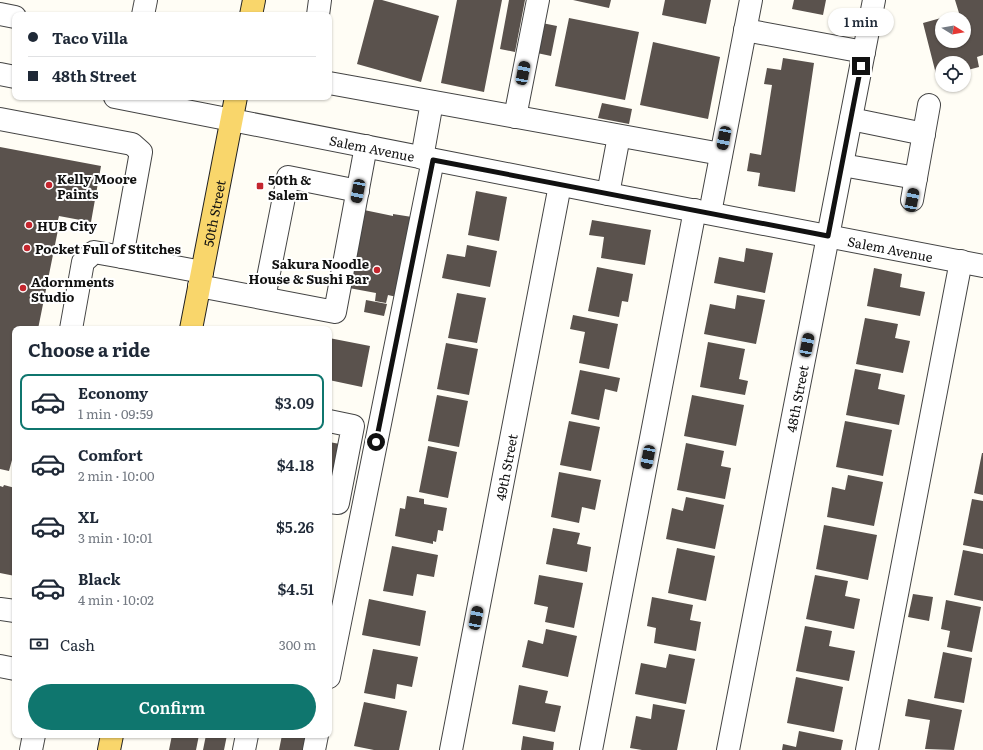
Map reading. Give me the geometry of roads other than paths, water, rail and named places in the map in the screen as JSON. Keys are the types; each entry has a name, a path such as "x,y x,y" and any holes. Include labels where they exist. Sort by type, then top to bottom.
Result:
{"main road":[{"path":"252,12 254,0"},
{"name":"50th Street","path":"192,326 235,100"},
{"path":"109,750 111,738"}],"street":[{"path":"144,12 146,0"},
{"path":"318,12 320,0"},
{"path":"515,117 538,0"},
{"path":"591,750 702,212 721,154 751,0"},
{"name":"48th Street","path":"728,750 874,0"},
{"path":"0,14 12,16"},
{"path":"745,30 864,52"},
{"path":"0,74 12,76"},
{"path":"332,84 721,154"},
{"name":"Salem Avenue","path":"133,100 560,185 983,266"},
{"path":"332,661 428,159 432,102"},
{"path":"912,200 929,105"},
{"path":"0,119 132,144 141,152 122,257"},
{"path":"851,119 924,134"},
{"path":"608,194 619,136"},
{"path":"72,326 83,262 94,252 122,257 264,298 335,312 366,146"},
{"path":"842,165 916,178"},
{"path":"264,298 288,177 358,191"},
{"name":"49th Street","path":"451,750 560,185"},
{"path":"867,750 961,262"},
{"path":"332,422 353,426 338,503 332,502"},
{"path":"0,608 12,610"},
{"path":"0,666 12,668"},
{"path":"31,750 33,738"},
{"path":"244,750 246,738"},
{"path":"314,750 316,738"}],"place":[{"name":"Kelly Moore Paints","path":"49,185"},
{"name":"50th & Salem","path":"260,186"},
{"name":"HUB City","path":"29,225"},
{"name":"Pocket Full of Stitches","path":"27,248"},
{"name":"Sakura Noodle House & Sushi Bar","path":"377,270"},
{"name":"Adornments Studio","path":"23,288"}]}
